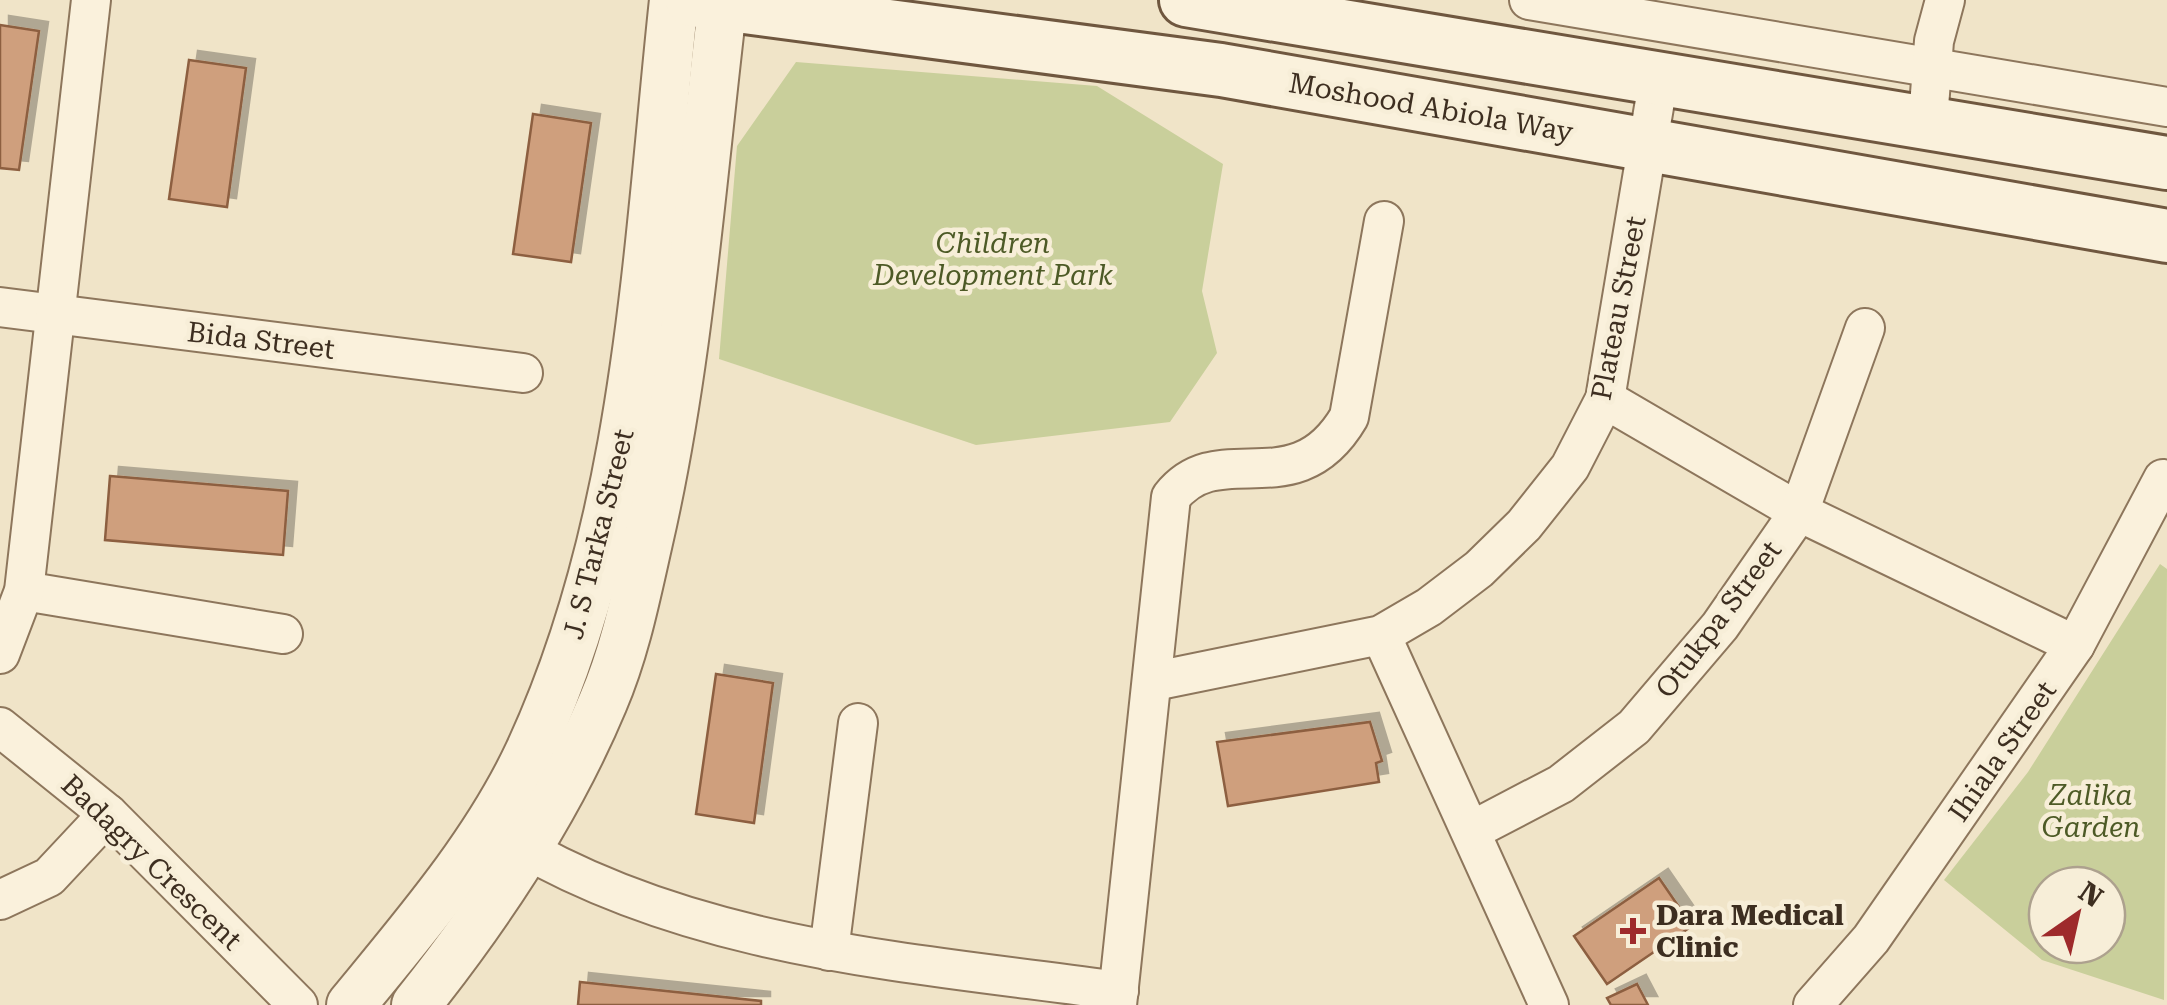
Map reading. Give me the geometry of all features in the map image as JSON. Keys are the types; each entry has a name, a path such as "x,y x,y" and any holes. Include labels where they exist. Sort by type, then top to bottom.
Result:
{"main road":[{"name":"Moshood Abiola Way","path":"703,1 1221,70 2167,236"},
{"path":"1216,2 2167,163"}],"street":[{"path":"0,654 24,590 91,0"},
{"path":"1529,0 2167,107"},
{"path":"1928,120 1932,66 1945,0"},
{"name":"J. S Tarka Street","path":"351,1005 488,826 528,756 558,685 584,608 620,462 703,1"},
{"name":"J. S Tarka Street","path":"416,1005 528,850 604,700 631,617 665,469 683,352 703,1"},
{"path":"1216,2 1221,70"},
{"name":"Plateau Street","path":"1155,681 1381,634 1454,588 1524,525 1570,467 1605,399 1658,77"},
{"path":"488,826 616,893 674,913 829,952 1118,998 1155,681 1171,497 1186,479 1208,470 1274,470 1314,458 1335,441 1349,417 1384,221"},
{"name":"Bida Street","path":"0,307 523,372"},
{"name":"Otukpa Street","path":"1472,830 1561,784 1634,727 1720,626 1798,512 1865,328"},
{"path":"1605,399 1798,512 2075,646"},
{"name":"Ihiala Street","path":"1813,1005 1871,939 2075,646 2162,479"},
{"path":"24,590 283,634"},
{"path":"1381,634 1549,1005"},
{"path":"829,952 858,723"},
{"name":"Badagry Crescent","path":"0,727 108,814 298,1005"},
{"path":"0,900 49,878 108,814"}],"green space":[{"name":"Children Development Park","path":"796,62 1097,86 1223,164 1202,291 1217,353 1170,422 976,445 719,359 737,146"},
{"name":"Zalika Garden","path":"2160,564 2167,569 2164,1000 2057,965 2127,965 2127,865 2027,865 2027,948 1944,880 2028,772"}],"building":[{"path":"0,25 39,31 19,170 0,168"},
{"path":"189,60 246,68 227,207 169,199"},
{"path":"533,114 591,123 571,262 513,254"},
{"path":"110,476 288,491 283,555 105,540"},
{"path":"716,674 773,683 754,823 696,814"},
{"path":"1370,722 1382,761 1376,763 1379,782 1228,806 1217,742"},
{"name":"Dara Medical Clinic","path":"1659,878 1692,926 1607,984 1574,936"},
{"path":"580,982 761,1001 761,1005 578,1005"},
{"path":"1637,984 1648,1005 1611,1005 1607,998"}],"place":[{"name":"Dara Medical Clinic","path":"1633,931"}]}
